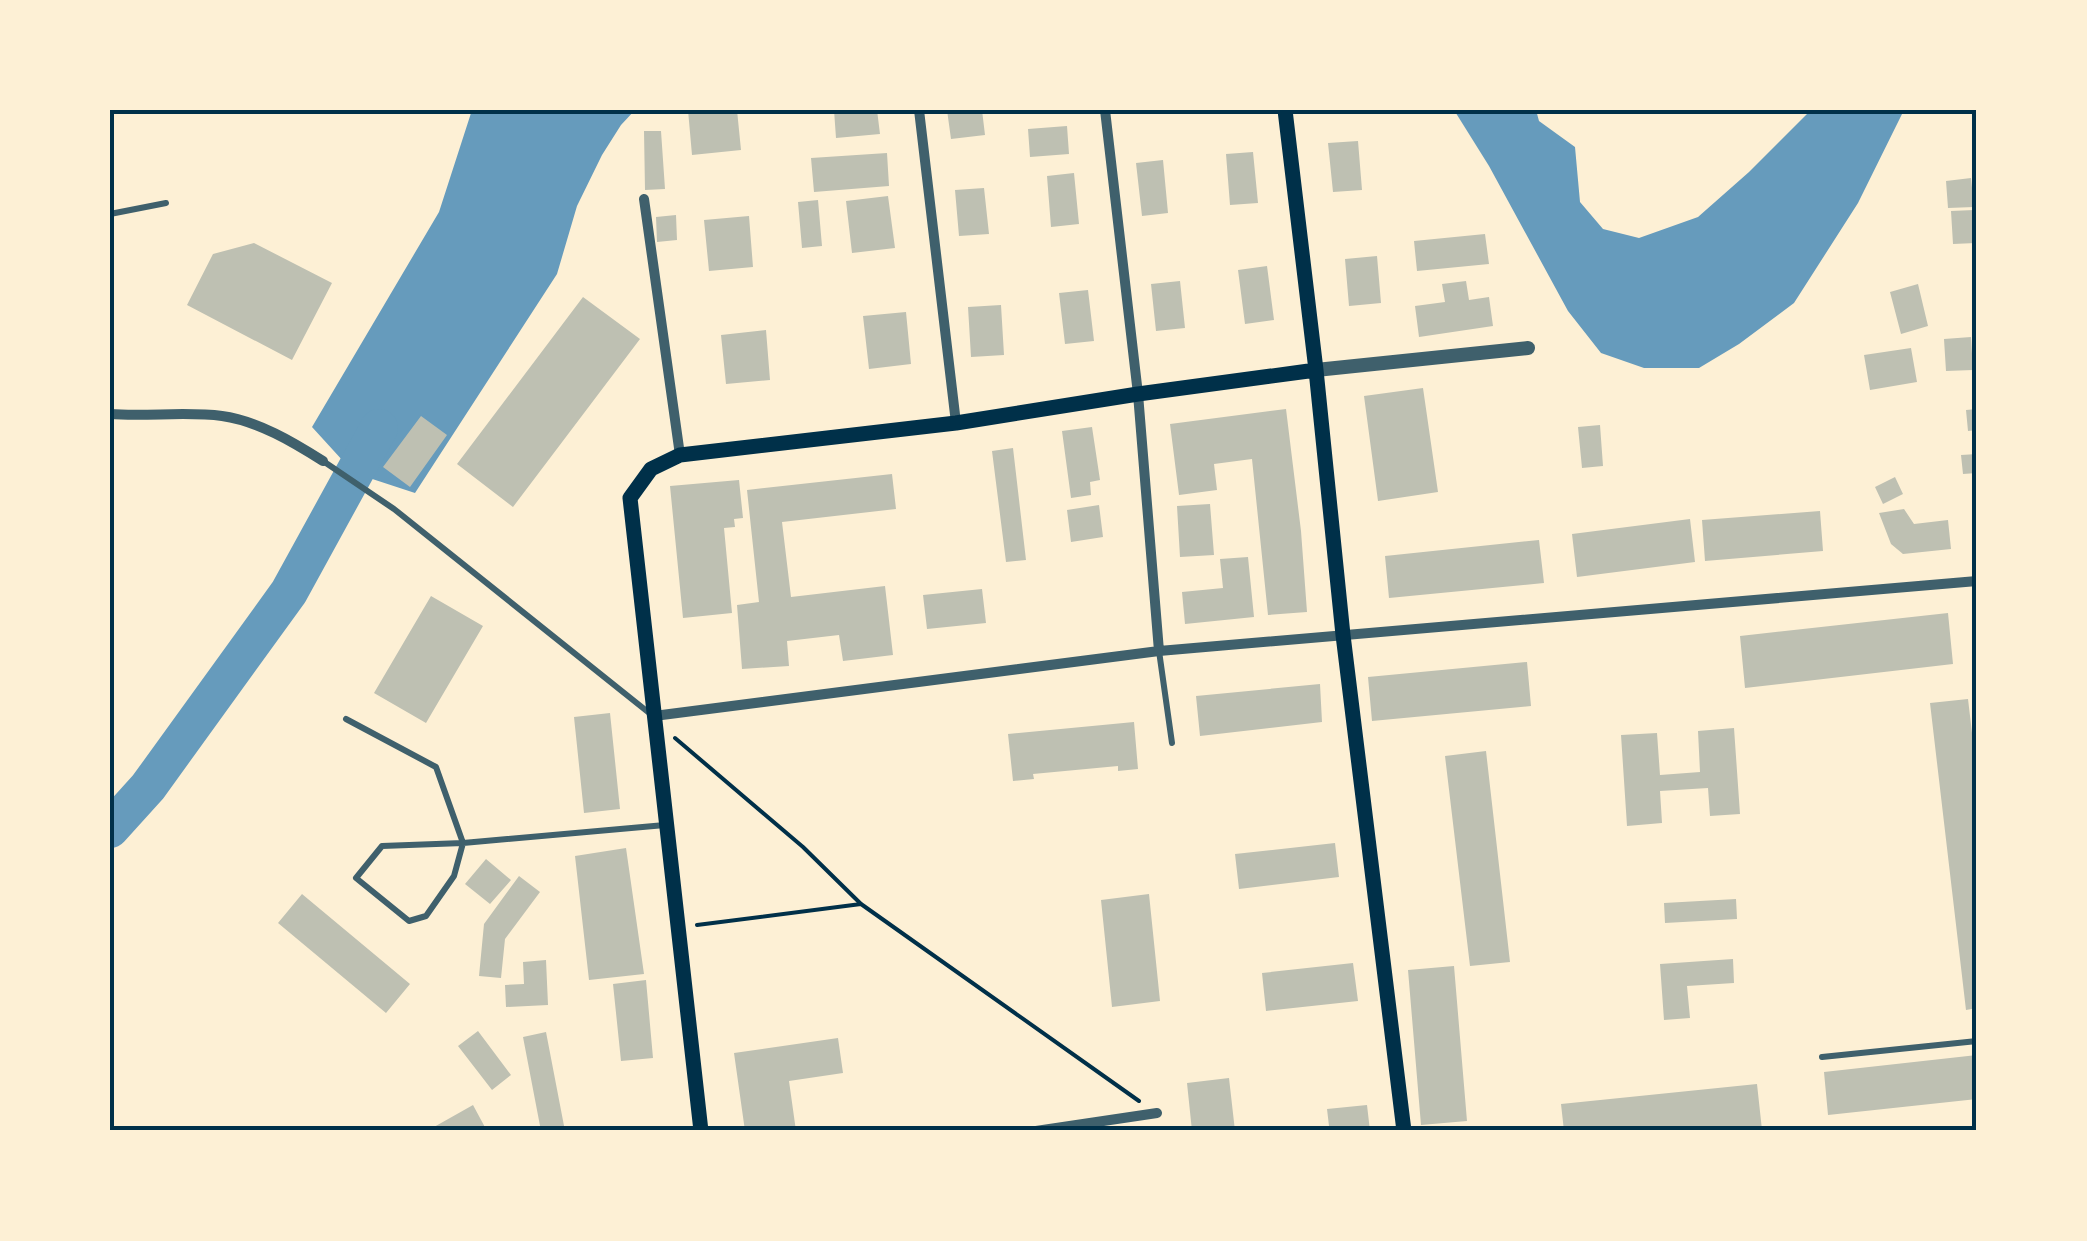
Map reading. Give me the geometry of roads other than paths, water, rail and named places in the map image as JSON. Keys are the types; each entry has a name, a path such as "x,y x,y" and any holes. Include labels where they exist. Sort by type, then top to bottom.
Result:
{"main road":[{"path":"1285,110 1343,635 1404,1131"},
{"path":"701,1131 630,498 651,468 680,456 956,422 1316,370"}],"street":[{"path":"918,110 956,422"},
{"path":"1105,110 1138,394 1160,650"},
{"path":"644,199 680,456"},
{"path":"1316,370 1528,348"},
{"path":"110,414 224,416 261,427 323,461"},
{"path":"654,716 1160,650 1977,581"},
{"path":"1036,1131 1157,1114"}],"lane":[{"path":"110,214 166,203"},
{"path":"323,461 394,509 654,716"},
{"path":"1160,650 1172,744"},
{"path":"346,719 436,767 462,842 454,876 426,916 409,921 356,878 382,846 462,842 666,824"},
{"path":"1822,1057 1977,1042"}],"water":[{"path":"472,110 635,110 602,155 577,206 557,274 415,493 354,473 312,427 439,212"},
{"path":"1454,110 1536,110 1539,121 1575,147 1580,202 1603,229 1639,238 1698,217 1811,110 1904,110 1858,203 1794,303 1699,368 1644,368 1601,353 1568,311"}],"waterway":[{"path":"110,829 148,787 289,592 379,428"}]}
